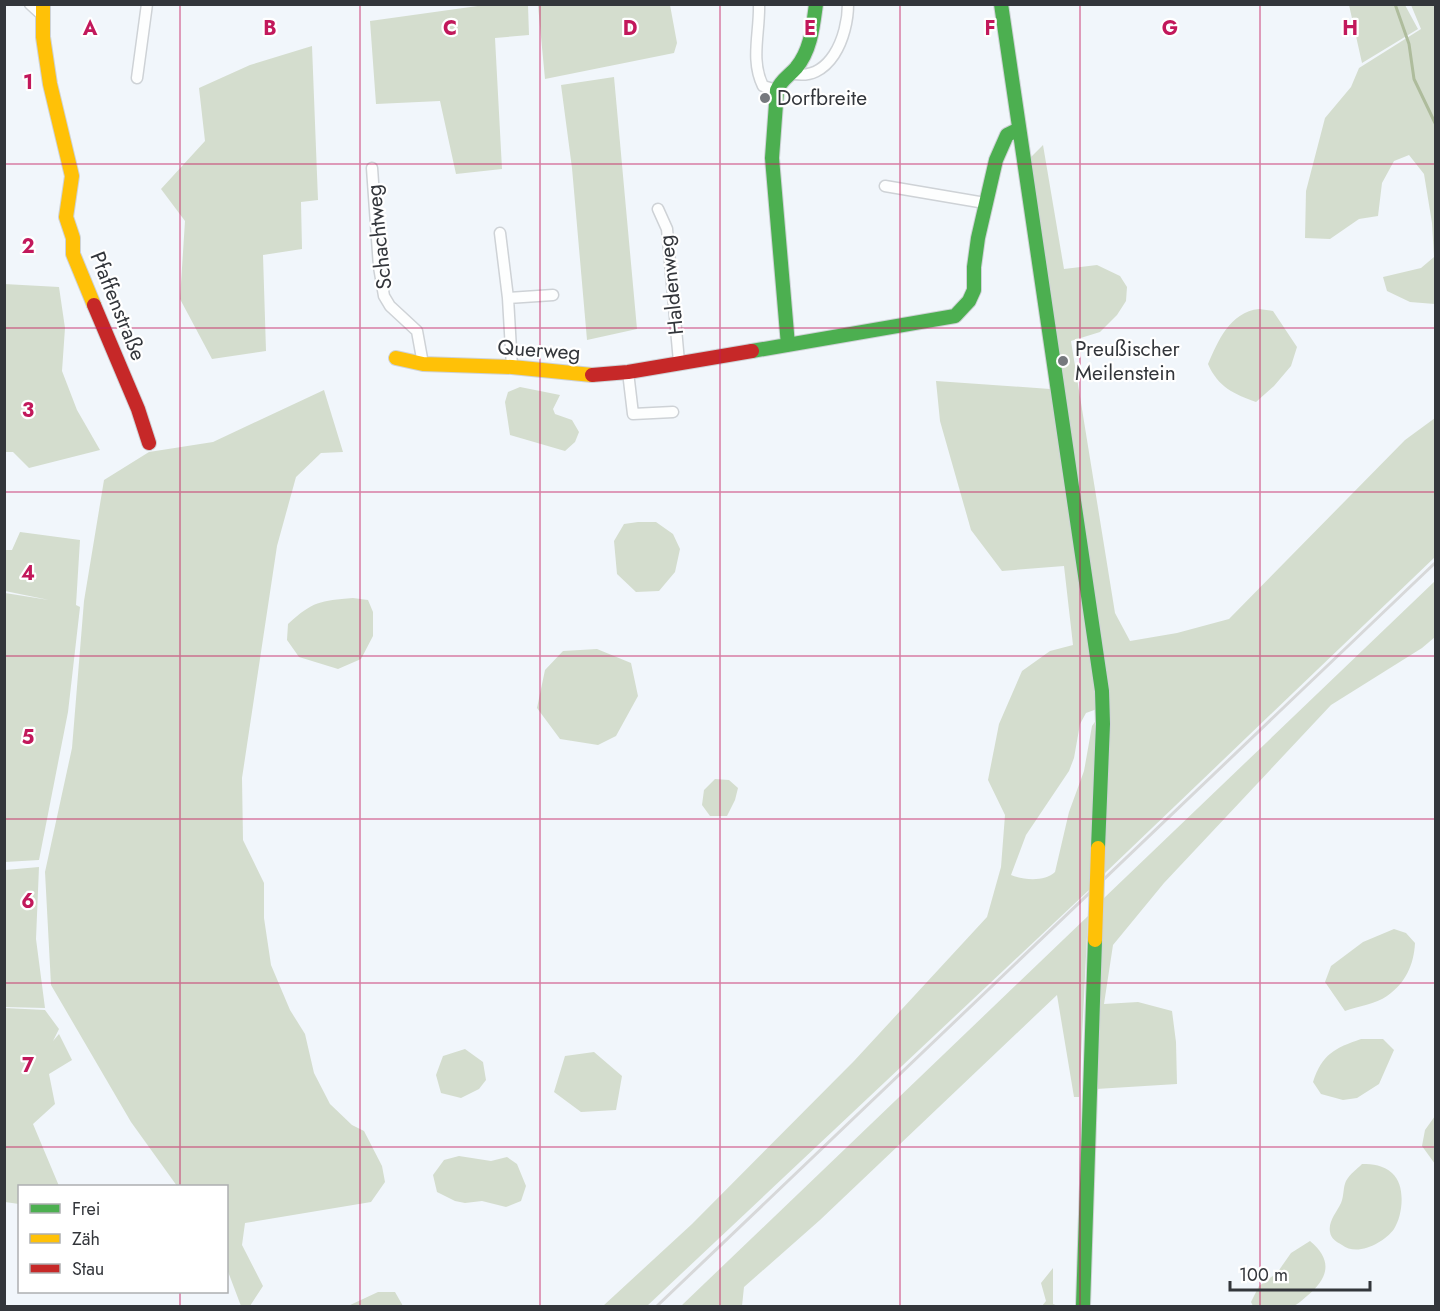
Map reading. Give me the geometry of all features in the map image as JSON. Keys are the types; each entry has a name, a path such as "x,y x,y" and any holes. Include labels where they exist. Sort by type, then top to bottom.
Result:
{"street":[{"path":"30,4 42,10"},
{"path":"137,78 147,4"},
{"path":"759,4 756,40 759,77 763,86 777,90"},
{"path":"788,345 772,158 777,90 779,84 807,53 816,4"},
{"path":"790,74 804,76 820,69 832,60 837,53 848,20 848,4"},
{"path":"1001,4 1102,691 1103,724 1083,1306"},
{"name":"Pfaffenstraße","path":"42,10 43,37 50,84 72,176 66,217 73,238 74,254 138,410 149,443"},
{"path":"679,362 955,316 967,304 974,289 976,251 985,203 1004,141 1010,132 1019,129"},
{"name":"Schachtweg","path":"372,168 379,267 384,296 390,306 417,331 423,364"},
{"path":"885,186 985,203"},
{"name":"Haldenweg","path":"658,209 667,229 679,362"},
{"path":"500,233 508,298 512,367"},
{"path":"508,298 553,295"},
{"name":"Querweg","path":"396,358 423,364 512,367 593,375 628,372 679,362"},
{"path":"628,372 633,414 673,412"}],"green space":[{"path":"492,4 528,5 529,35 495,38 502,169 456,174 440,101 376,104 370,21"},
{"path":"538,5 670,5 677,43 674,53 545,79"},
{"path":"1349,5 1405,5 1418,29 1362,63"},
{"path":"1411,5 1435,5 1435,304 1410,302 1387,291 1383,277 1421,268 1434,257 1432,223 1424,174 1409,155 1394,161 1382,183 1378,216 1359,219 1330,239 1305,238 1306,191 1325,118 1351,87 1359,68 1421,29"},
{"path":"312,46 318,200 301,202 302,249 263,255 266,351 212,359 180,299 185,221 161,189 205,141 199,88 250,65"},
{"path":"614,77 637,329 587,340 572,168 561,85"},
{"path":"1043,145 1064,269 1097,265 1120,276 1127,287 1126,301 1117,315 1100,332 1071,341 1115,613 1130,641 1177,633 1229,619 1405,440 1435,418 1435,557 1104,874 1110,703 1029,159"},
{"path":"4,284 59,287 65,328 62,371 77,410 100,450 29,468 13,452 5,452"},
{"path":"1259,309 1273,311 1297,347 1291,366 1256,402 1228,389 1217,379 1208,364 1226,329 1240,316"},
{"path":"936,381 1050,389 1087,621 1097,709 1086,713 1080,724 1074,758 1069,771 1026,835 1011,875 1034,879 1046,877 1055,872 1069,812 1084,771 1092,726 1097,719 1089,890 647,1306 603,1306 692,1224 854,1061 987,917 1001,867 1005,815 988,780 999,724 1022,671 1050,651 1073,645 1064,566 1002,571 971,530 940,421"},
{"path":"520,387 560,395 553,409 555,414 572,420 579,432 575,442 565,451 510,435 505,402 508,392"},
{"path":"324,390 343,452 321,453 296,477 277,546 242,778 243,840 264,883 264,918 271,965 290,1010 305,1034 314,1073 330,1104 352,1125 364,1131 382,1166 385,1182 371,1202 245,1223 242,1245 263,1286 250,1306 241,1306 228,1272 228,1185 176,1185 131,1122 51,985 45,872 72,748 84,601 104,480 149,452 213,442"},
{"path":"656,522 673,534 680,549 675,572 659,591 636,592 617,574 614,541 624,524"},
{"path":"20,532 80,540 76,605 80,607 68,712 39,860 5,862 5,593 49,600 5,591 5,550 12,550"},
{"path":"1435,581 1435,637 1422,648 1331,705 1164,883 1113,945 1104,1004 1138,1002 1172,1011 1176,1042 1177,1084 1096,1089 1103,899"},
{"path":"353,598 368,600 373,612 373,636 361,659 338,669 299,657 287,640 288,624 311,606 332,600"},
{"path":"597,649 631,663 638,696 616,736 598,745 560,739 537,708 545,670 563,651"},
{"path":"715,779 729,780 738,788 727,816 710,816 702,805 704,790"},
{"path":"39,867 36,939 45,1008 5,1007 5,870"},
{"path":"1088,916 1079,1097 1074,1097 1057,995 820,1220 744,1287 742,1306 681,1306"},
{"path":"1394,929 1406,933 1415,943 1411,966 1404,979 1383,999 1345,1011 1325,982 1331,966 1363,942"},
{"path":"5,1008 45,1010 59,1029 53,1041 59,1034 72,1060 49,1074 55,1104 33,1124 59,1185 18,1185 18,1204 5,1202"},
{"path":"1361,1039 1383,1039 1394,1050 1379,1084 1357,1098 1343,1100 1321,1094 1313,1082 1325,1058 1337,1049"},
{"path":"465,1049 483,1062 486,1080 479,1089 461,1098 441,1093 436,1075 443,1056"},
{"path":"594,1052 622,1076 616,1110 581,1112 554,1092 565,1056"},
{"path":"1435,1116 1435,1164 1422,1146 1425,1130"},
{"path":"459,1156 491,1161 507,1157 517,1164 526,1186 521,1201 506,1207 482,1201 465,1203 437,1192 433,1175 444,1160"},
{"path":"1362,1164 1385,1168 1392,1173 1399,1185 1402,1200 1397,1223 1390,1234 1370,1247 1355,1250 1334,1240 1330,1228 1342,1200 1346,1181"},
{"path":"1310,1241 1325,1262 1324,1276 1314,1289 1300,1302 1287,1307 1253,1306 1251,1302 1259,1286 1277,1273 1291,1253"},
{"path":"1053,1268 1053,1304 1058,1306 1042,1306 1046,1301 1041,1283"},
{"path":"378,1292 395,1292 403,1306 348,1306"}],"waterway":[{"path":"1395,4 1409,44 1414,79 1436,125"}],"railway":[{"path":"657,1306 1436,562"}],"traffic: fast":[{"path":"788,345 772,158 777,90 805,54 816,4"},
{"path":"1001,4 1102,691 1103,724 1098,848"},
{"path":"752,351 955,316 969,301 974,290 978,238 996,160 1007,135 1019,129"},
{"path":"1083,1306 1095,940"}],"traffic: slow":[{"path":"43,4 43,37 50,84 72,176 66,217 73,238 73,254 94,305"},
{"path":"396,358 423,364 512,367 592,375"},
{"path":"1095,940 1098,848"}],"traffic: jam":[{"path":"94,305 138,409 149,443"},
{"path":"592,375 628,372 752,351"}],"place":[{"name":"Dorfbreite","path":"765,98"},
{"name":"Preußischer Meilenstein","path":"1063,361"}]}
